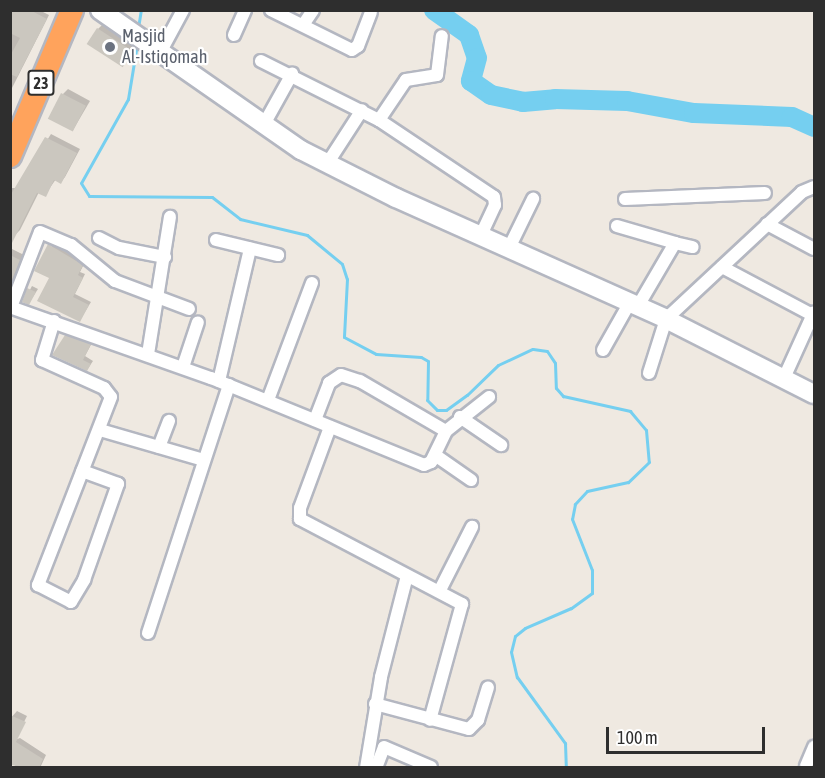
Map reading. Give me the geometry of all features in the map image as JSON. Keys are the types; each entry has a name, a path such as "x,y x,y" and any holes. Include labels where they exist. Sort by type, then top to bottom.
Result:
{"highway":[{"name":"23","path":"10,121 57,10"},
{"name":"23","path":"10,156 72,10"}],"street":[{"path":"100,10 154,46 263,126 327,164 666,319 814,394"},
{"path":"154,46 183,10"},
{"path":"234,35 245,10"},
{"path":"271,10 352,50 358,46 371,12"},
{"path":"303,25 313,10"},
{"path":"379,120 406,80 437,75 442,36"},
{"path":"261,61 292,74 362,110 494,197 495,205 481,235"},
{"path":"263,126 292,74"},
{"path":"327,164 362,110"},
{"path":"649,373 666,319 802,192 814,188"},
{"path":"625,199 765,193"},
{"path":"509,248 533,199"},
{"path":"148,354 170,216"},
{"path":"767,224 814,249"},
{"path":"617,226 693,247"},
{"path":"189,309 158,301 115,281 70,245 40,232 11,307 224,383 424,465 435,455 446,430 489,397"},
{"path":"99,238 119,248 165,257"},
{"path":"216,240 278,255"},
{"path":"603,350 675,243"},
{"path":"148,633 203,460 224,383 250,249"},
{"path":"722,267 814,315 784,378"},
{"path":"268,400 312,283"},
{"path":"54,321 42,360 109,392 110,403 82,471 38,585 71,602 84,580 118,484 82,471"},
{"path":"183,368 198,322"},
{"path":"315,420 329,383 341,375 360,381 446,430"},
{"path":"460,417 501,445"},
{"path":"159,447 169,421"},
{"path":"330,427 300,507 300,519 407,576 460,601 463,610 430,720"},
{"path":"100,430 203,460"},
{"path":"435,455 471,480"},
{"path":"440,590 472,527"},
{"path":"366,768 375,704 407,576"},
{"path":"375,704 454,728 472,727 488,687"},
{"path":"376,768 384,747 431,767"},
{"path":"806,766 814,747"}],"building":[{"path":"10,10 30,10 47,19 17,77 10,74 10,56 20,38 10,33"},
{"name":"Masjid Al-Istiqomah","path":"97,28 133,51 123,67 87,44"},
{"path":"61,93 86,106 73,132 48,119"},
{"path":"45,137 77,153 61,184 54,180 46,197 37,193 10,247 10,196"},
{"path":"48,244 83,265 78,275 83,278 73,297 89,305 80,322 37,301 49,278 34,271"},
{"path":"10,255 20,260 10,285"},
{"path":"27,288 36,292 29,305 22,302"},
{"path":"65,335 91,344 83,360 91,364 87,371 52,355"},
{"path":"10,715 26,722 16,742 43,759 39,768 10,765"}],"waterway":[{"path":"138,28 141,10"},
{"path":"434,10 469,35 477,58 471,81 491,95 523,102 555,99 627,101 694,113 792,117 814,127"},
{"path":"137,44 128,99 81,183 89,196 212,197 240,219 307,235 342,264 347,279 344,337 376,354 421,357 428,361 427,400 437,410 446,410 467,395 498,365 533,349 547,351 555,363 556,388 563,396 630,411 646,430 649,462 628,482 587,491 575,504 572,519 592,570 592,593 571,608 525,628 515,636 511,652 517,677 565,743 566,768"}],"place":[{"name":"Masjid Al-Istiqomah","path":"110,47"}]}
